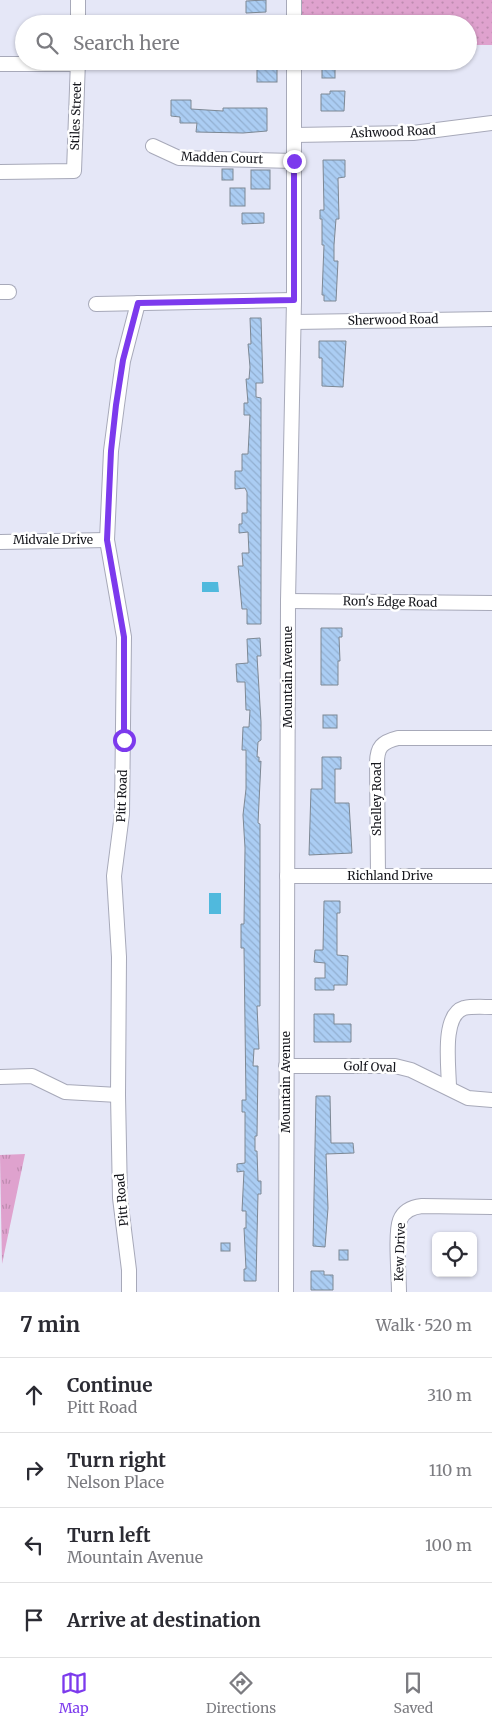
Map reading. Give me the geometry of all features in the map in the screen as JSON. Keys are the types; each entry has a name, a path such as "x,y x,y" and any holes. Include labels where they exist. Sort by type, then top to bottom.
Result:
{"street":[{"path":"78,0 78,15"},
{"path":"294,0 294,15"},
{"path":"0,64 15,64"},
{"name":"Stiles Street","path":"0,172 74,171 78,70"},
{"name":"Mountain Avenue","path":"286,1292 288,601 294,322 294,70"},
{"name":"Ashwood Road","path":"294,135 412,133 492,123"},
{"name":"Madden Court","path":"153,146 179,158 294,161"},
{"path":"96,304 294,300"},
{"name":"Pitt Road","path":"129,1292 129,1270 120,1198 118,1095 120,957 114,876 122,814 124,637 107,540 111,451 116,405 123,360 138,303"},
{"name":"Sherwood Road","path":"294,322 492,319"},
{"name":"Midvale Drive","path":"0,542 107,540"},
{"name":"Ron's Edge Road","path":"288,601 492,604"},
{"name":"Shelley Road","path":"378,876 377,751 381,745 386,741 398,738 492,738"},
{"name":"Richland Drive","path":"287,876 492,876"},
{"path":"449,1088 450,1022 458,1011 465,1008 492,1007"},
{"name":"Golf Oval","path":"286,1066 395,1066 411,1070 468,1098 492,1100"},
{"path":"0,1077 32,1076 64,1092 118,1095"},
{"name":"Kew Drive","path":"399,1292 399,1225 406,1212 412,1207 422,1206 492,1207"}],"green space":[{"path":"300,0 492,0 492,45 477,45 477,15 300,15"},
{"path":"25,1154 2,1264 0,1155"}],"water":[{"path":"202,582 218,582 219,592 202,592"},
{"path":"209,893 221,893 221,914 209,914"}],"building":[{"path":"266,0 266,12 246,13 246,1"},
{"path":"257,70 277,70 277,82 257,82"},
{"path":"322,70 335,70 335,78 322,78"},
{"path":"330,91 345,91 344,111 321,111 321,94 330,94"},
{"path":"171,100 191,100 191,109 223,111 223,108 267,108 267,131 243,133 196,132 197,123 180,123 180,117 171,116"},
{"path":"323,160 345,160 345,177 338,178 339,219 336,219 334,245 334,261 338,261 336,301 324,301 324,295 322,295 324,245 322,245 320,210 324,210"},
{"path":"222,169 233,169 233,180 222,180"},
{"path":"251,170 270,170 270,189 251,189"},
{"path":"230,188 245,188 245,206 230,206"},
{"path":"242,213 264,213 264,223 242,224"},
{"path":"250,318 261,318 263,383 256,383 256,397 261,398 261,624 247,624 247,609 242,609 238,566 243,566 242,553 249,553 248,532 239,533 239,524 242,524 242,513 247,513 247,492 245,488 235,489 235,471 242,471 242,454 248,454 250,415 244,415 244,403 248,403 246,379 249,379 250,367 248,344 251,344"},
{"path":"319,341 346,341 343,387 322,386 322,358 319,358"},
{"path":"321,628 342,628 342,637 339,637 338,685 321,685"},
{"path":"260,638 261,656 257,656 261,740 258,742 257,757 259,757 259,762 261,761 258,823 260,824 260,1006 257,1006 259,1049 254,1049 253,1066 258,1066 255,1151 257,1151 258,1181 261,1181 261,1194 258,1194 256,1281 244,1281 244,1269 246,1269 244,1228 246,1228 246,1211 242,1211 244,1171 237,1172 237,1164 245,1163 245,1112 242,1112 242,1100 246,1100 244,948 241,948 241,924 244,924 245,848 243,815 246,789 246,750 242,750 243,727 249,727 250,710 246,710 245,682 237,682 236,664 248,663 247,639"},
{"path":"323,715 337,715 337,728 323,728"},
{"path":"322,757 341,757 341,769 335,769 335,803 349,803 352,853 309,855 311,789 322,789"},
{"path":"324,901 340,901 340,913 337,913 337,955 348,956 347,985 334,985 334,990 315,990 315,978 325,978 325,963 314,962 315,950 323,950"},
{"path":"314,1014 334,1014 334,1024 351,1024 351,1042 314,1042"},
{"path":"316,1096 330,1096 331,1143 353,1143 354,1153 326,1154 328,1208 325,1247 313,1246"},
{"path":"221,1243 230,1243 230,1251 221,1251"},
{"path":"339,1250 348,1250 348,1260 339,1260"},
{"path":"311,1271 324,1271 324,1275 333,1275 333,1290 311,1290"}],"route":[{"path":"124,740 124,637 107,540 111,451 116,405 123,360 138,303 294,300 294,161"}]}
